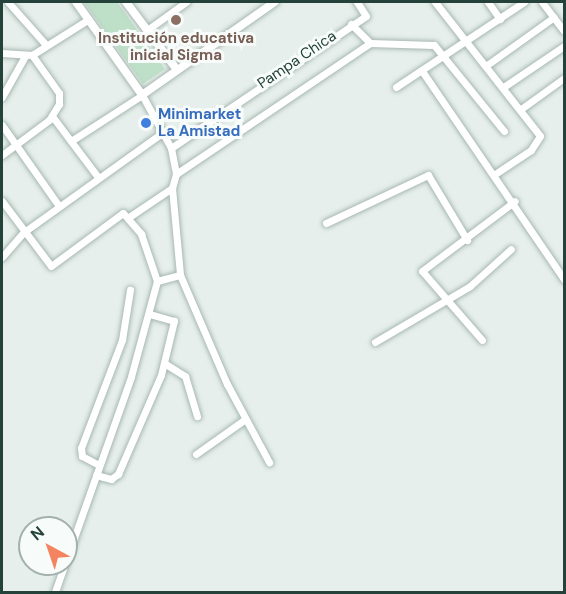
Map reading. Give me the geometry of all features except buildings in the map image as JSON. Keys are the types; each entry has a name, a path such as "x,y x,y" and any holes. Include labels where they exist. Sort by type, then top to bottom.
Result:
{"street":[{"path":"8,2 46,45"},
{"path":"76,2 142,95 171,148 176,174 172,188 180,275 244,420 268,462"},
{"path":"126,2 177,70"},
{"path":"147,30 186,2"},
{"path":"70,141 142,95 274,2"},
{"name":"Pampa Chica","path":"171,148 366,16 358,2"},
{"path":"435,2 466,43 505,86 540,140 495,174"},
{"path":"488,2 500,19"},
{"path":"396,87 446,58 524,2"},
{"path":"542,2 564,31"},
{"path":"487,65 554,17"},
{"path":"2,97 29,56 89,19"},
{"path":"351,24 370,43"},
{"path":"176,174 370,43 431,44 446,58 504,131"},
{"path":"505,86 564,46"},
{"path":"2,53 29,56 59,93 52,116 2,154"},
{"path":"422,71 515,201 564,279"},
{"path":"521,109 564,78"},
{"path":"52,116 97,176"},
{"path":"2,124 14,145 58,206"},
{"path":"2,257 24,232 97,176 162,133"},
{"path":"326,223 428,175 466,240"},
{"path":"129,217 172,188"},
{"path":"2,201 51,266 119,213 129,217 148,249 157,281 149,314 55,592"},
{"path":"482,340 446,302 422,271 515,201"},
{"path":"375,342 446,302 511,249"},
{"path":"157,281 180,275"},
{"path":"97,464 82,456 81,448 122,340 130,290"},
{"path":"96,475 111,479 118,474 164,363 174,321 149,314"},
{"path":"164,363 185,376 197,416"},
{"path":"196,454 244,420"}],"green space":[{"path":"84,2 117,2 165,69 143,84"}],"place":[{"name":"Institución educativa inicial Sigma","path":"176,20"},
{"name":"Minimarket La Amistad","path":"146,123"}]}
